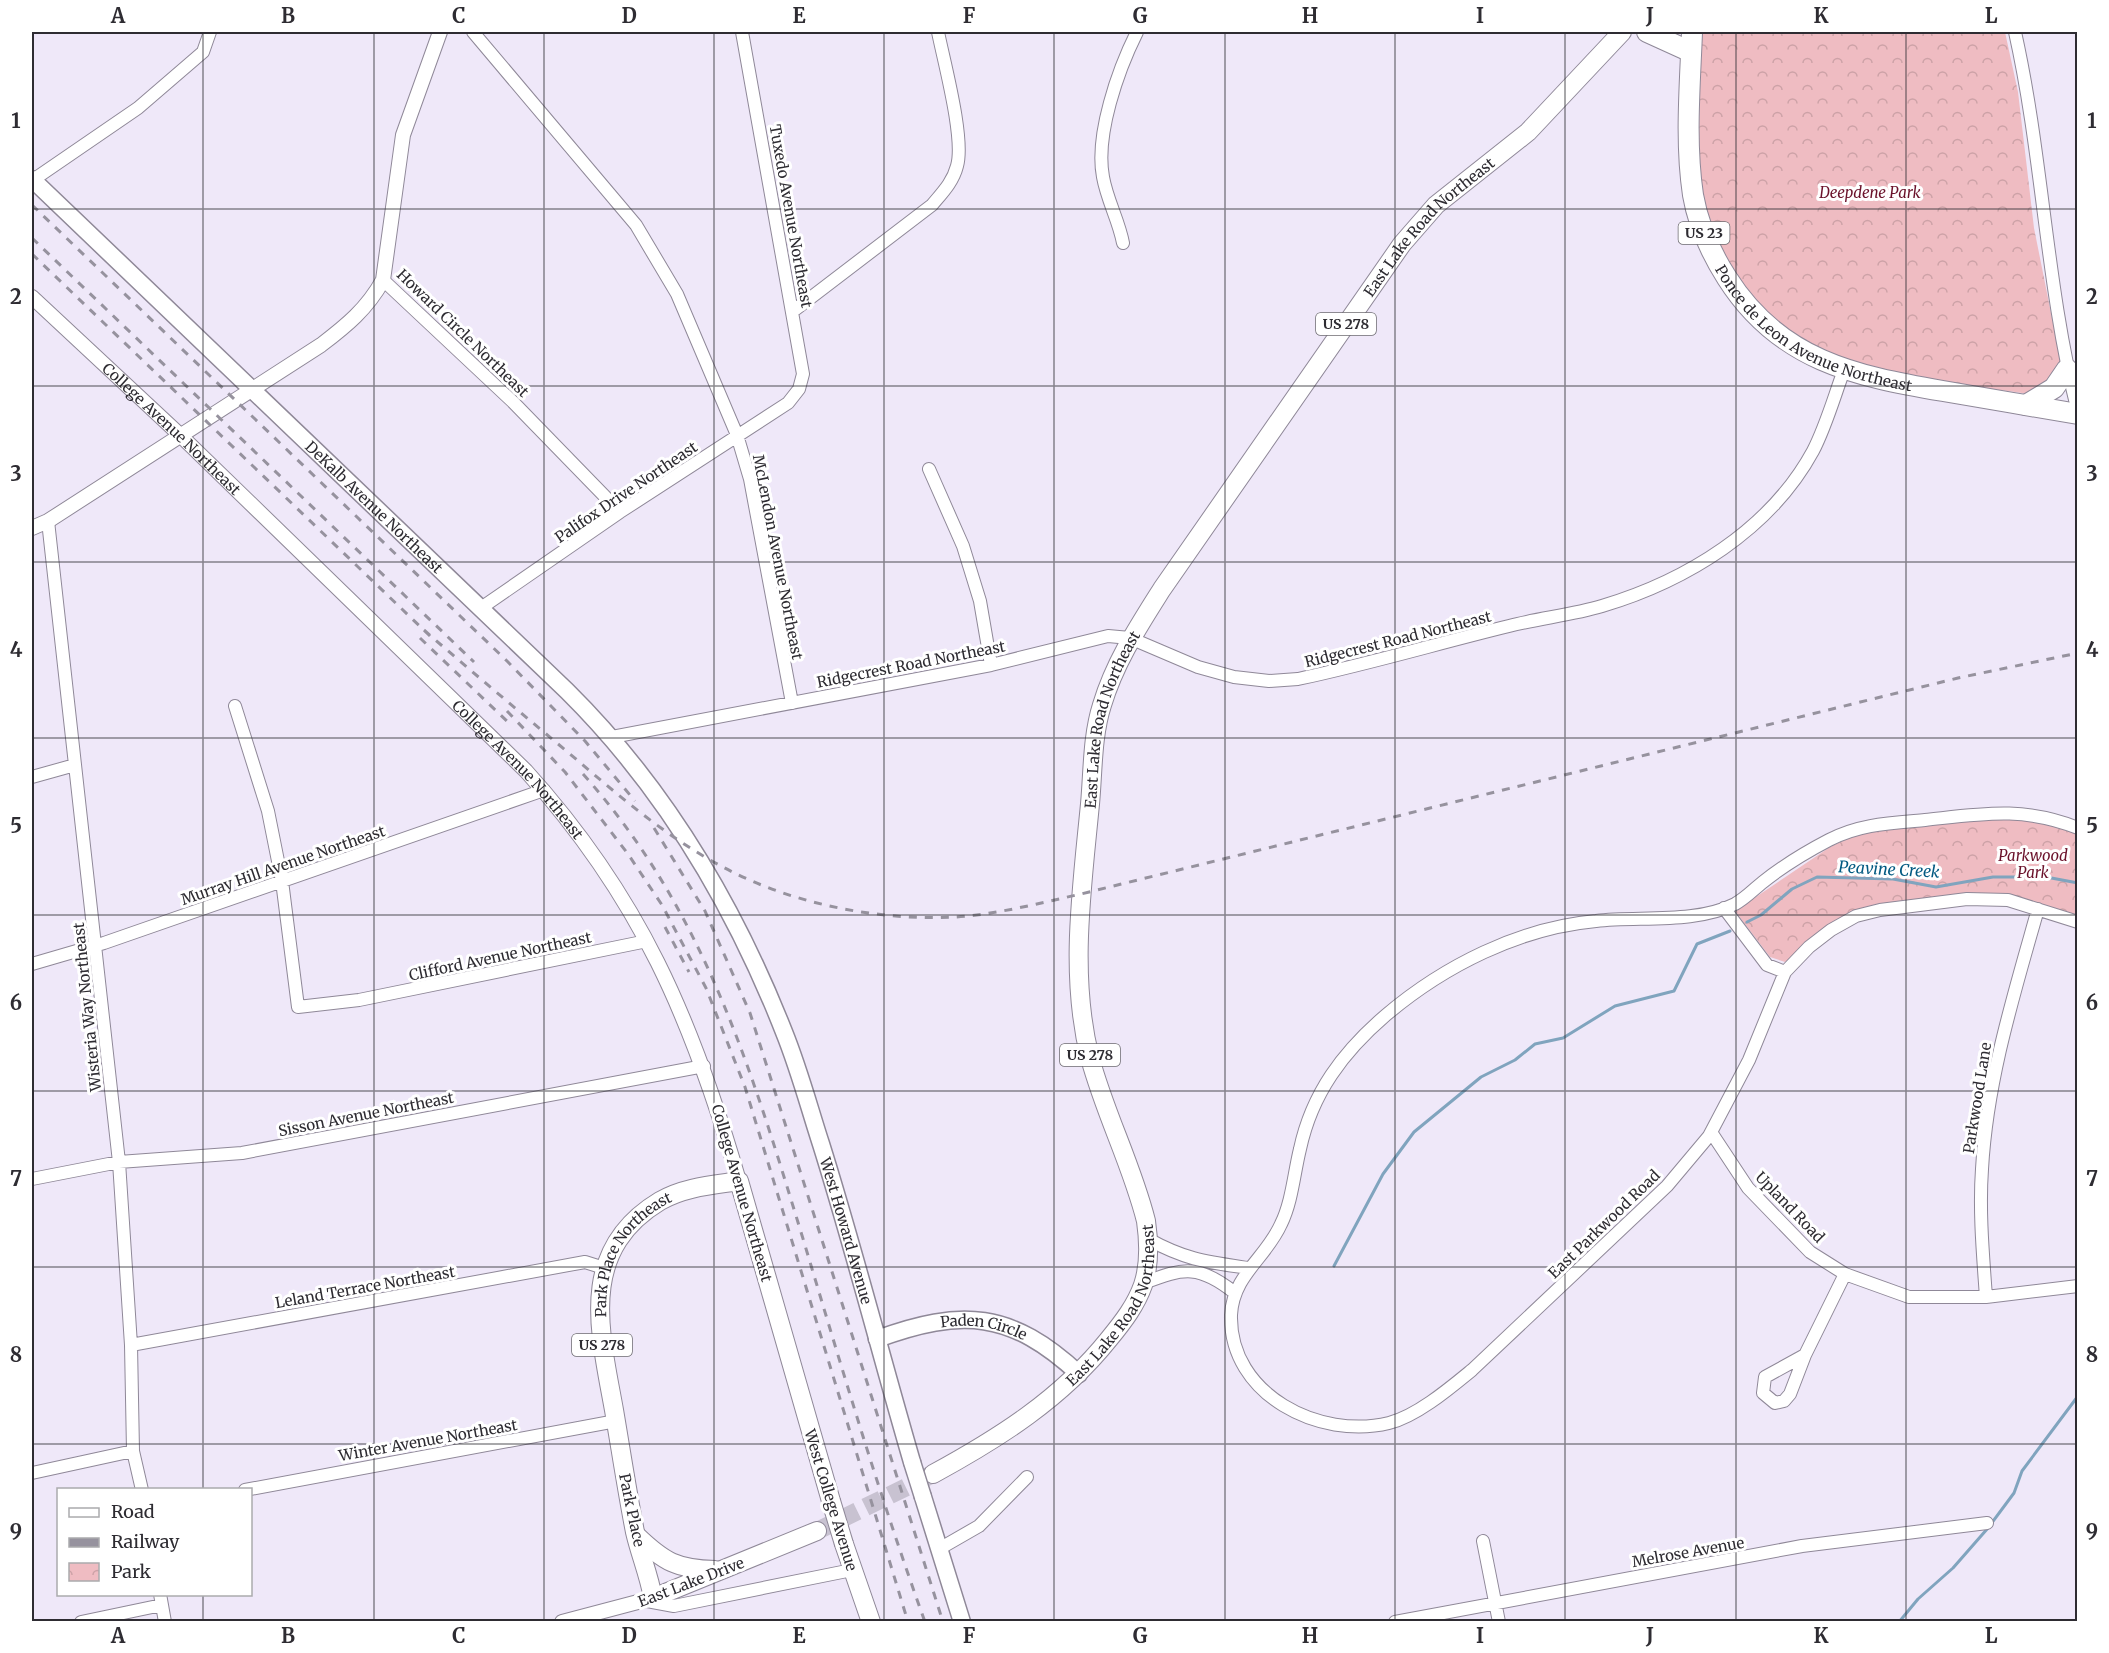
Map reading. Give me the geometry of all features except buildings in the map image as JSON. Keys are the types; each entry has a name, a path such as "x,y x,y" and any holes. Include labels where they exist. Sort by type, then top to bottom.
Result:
{"highway":[{"path":"1647,32 1691,52"},
{"name":"Ponce de Leon Avenue Northeast","path":"1692,32 1691,175 1697,210 1709,245 1736,293 1762,321 1802,351 1844,370 1901,384 2078,413"},
{"path":"2026,405 2054,388 2070,371"}],"main road":[{"name":"East Lake Road Northeast","path":"933,1474 988,1444 1027,1417 1079,1374 1124,1320 1144,1283 1148,1239 1142,1205 1103,1102 1090,1056 1079,977 1081,894 1098,721 1115,668 1130,638 1413,230 1437,205 1528,132 1622,32"},
{"name":"DeKalb Avenue Northeast","path":"32,180 481,608 612,737 648,782 696,852"},
{"name":"West Howard Avenue","path":"696,852 740,935 784,1033 827,1163 912,1462 962,1622"},
{"name":"Park Place Northeast","path":"616,1421 599,1325 598,1304 604,1268 633,1222 662,1200 699,1188 740,1180"},
{"name":"College Avenue Northeast","path":"740,1180 794,1378"},
{"name":"Paden Circle","path":"877,1339 921,1324 946,1319 990,1322 1035,1339 1079,1374"},
{"name":"West College Avenue","path":"794,1378 852,1570 871,1622"},
{"name":"Park Place","path":"616,1421 649,1599"},
{"name":"East Lake Drive","path":"649,1599 817,1531"},
{"path":"636,1534 668,1562 687,1569 725,1570"}],"street":[{"path":"32,180 138,108 203,51 210,32"},
{"name":"McLendon Avenue Northeast","path":"473,32 636,225 677,294 737,435 750,480 792,703"},
{"name":"Tuxedo Avenue Northeast","path":"742,32 803,374 799,389 788,403"},
{"path":"792,312 908,225 932,205 949,184 958,165 958,140 938,32"},
{"path":"1123,243 1103,177 1101,136 1128,49 1137,32"},
{"path":"2015,32 2028,90 2054,296 2078,413"},
{"name":"Howard Circle Northeast","path":"438,33 404,135 383,280 513,402 620,512"},
{"path":"32,528 48,521 252,389 352,321 372,299 383,280"},
{"name":"College Avenue Northeast","path":"32,297 180,435 544,790 600,861 648,941 674,993 704,1066 740,1180"},
{"name":"Ridgecrest Road Northeast","path":"612,737 991,665 1095,639 1118,636 1130,638 1198,667 1234,677 1269,681 1298,680 1600,606 1649,590 1723,549 1754,524 1782,494 1813,451 1844,370"},
{"name":"Palifox Drive Northeast","path":"481,608 620,512 788,403"},
{"path":"929,469 963,546 980,601 991,665"},
{"name":"Wisteria Way Northeast","path":"48,521 119,1162 131,1345 133,1451 142,1488"},
{"path":"235,706 268,811 282,881"},
{"path":"32,777 75,765"},
{"name":"Murray Hill Avenue Northeast","path":"32,964 95,945 544,790"},
{"path":"1144,1283 1168,1274 1196,1271 1218,1279 1234,1293 1248,1268 1265,1252 1281,1226 1302,1137 1318,1093 1340,1062 1387,1014 1460,964 1521,938 1582,922 1698,915 1724,908 1742,899 1765,880 1820,845 1866,826 1996,812 2057,819 2078,828"},
{"name":"Clifford Avenue Northeast","path":"282,881 298,1007 359,1000 648,941"},
{"name":"East Parkwood Road","path":"1234,1293 1231,1319 1235,1341 1250,1373 1276,1401 1310,1420 1343,1426 1393,1422 1442,1394 1496,1348 1667,1186 1710,1132 1749,1060 1785,972 1809,947 1831,930 1856,916 1880,910 1967,899 2008,900 2078,922"},
{"path":"1724,908 1767,965 1785,972"},
{"name":"Parkwood Lane","path":"1986,1297 1982,1169 1988,1116 2003,1033 2038,909"},
{"name":"Sisson Avenue Northeast","path":"32,1179 119,1162 242,1153 704,1066"},
{"name":"Upland Road","path":"1710,1132 1748,1188 1810,1252 1845,1275 1909,1297 1986,1297 2078,1287"},
{"path":"1148,1239 1170,1251 1203,1263 1248,1268"},
{"name":"Leland Terrace Northeast","path":"131,1345 585,1262 604,1268"},
{"path":"1805,1355 1845,1275"},
{"name":"Winter Avenue Northeast","path":"252,1489 616,1421"},
{"path":"32,1473 133,1451"},
{"path":"939,1549 979,1526 1027,1477"},
{"name":"Melrose Avenue","path":"1395,1622 1802,1546 1987,1523"},
{"path":"1482,1541 1498,1622"},
{"path":"649,1599 664,1606 681,1605 852,1570"},
{"name":"East Lake Drive","path":"564,1621 649,1599"},
{"path":"81,1622 161,1600 165,1622"}],"green space":[{"name":"Deepdene Park","path":"1702,32 2005,32 2018,92 2034,228 2062,368 2059,377 2030,394 1944,383 1859,365 1820,350 1784,329 1753,300 1724,255 1703,200 1699,131"},
{"name":"Parkwood Park","path":"1982,818 2041,819 2077,834 2077,922 2038,909 1964,901 1856,912 1785,962 1770,957 1735,911 1830,847 1857,834"}],"waterway":[{"name":"Peavine Creek","path":"1747,922 1761,915 1792,889 1817,877 1893,879 1936,887 1993,877 2046,877 2078,883"},
{"name":"Peavine Creek","path":"1334,1266 1383,1174 1414,1132 1481,1077 1515,1060 1535,1044 1563,1038 1615,1006 1674,991 1697,944 1730,931"},
{"path":"1899,1622 1918,1599 1953,1568 1988,1528 2014,1493 2022,1471 2078,1396"}],"tunnel":[{"path":"817,1531 931,1475"}],"railway":[{"path":"32,205 507,661 585,741 635,801"},
{"path":"32,238 474,662"},
{"path":"32,254 430,636"},
{"path":"424,630 624,800 662,829 702,855 749,880 806,900 866,913 927,918 988,913 1081,894 1958,678 2078,653"},
{"path":"420,638 511,725"},
{"path":"507,711 565,772 628,854 662,905 706,988 745,1087 908,1622"},
{"path":"583,774 625,826 662,881 693,937 720,995 765,1116 892,1528 925,1622"},
{"path":"654,828 705,911 750,1013 943,1622"},
{"path":"665,927 689,972"}]}
